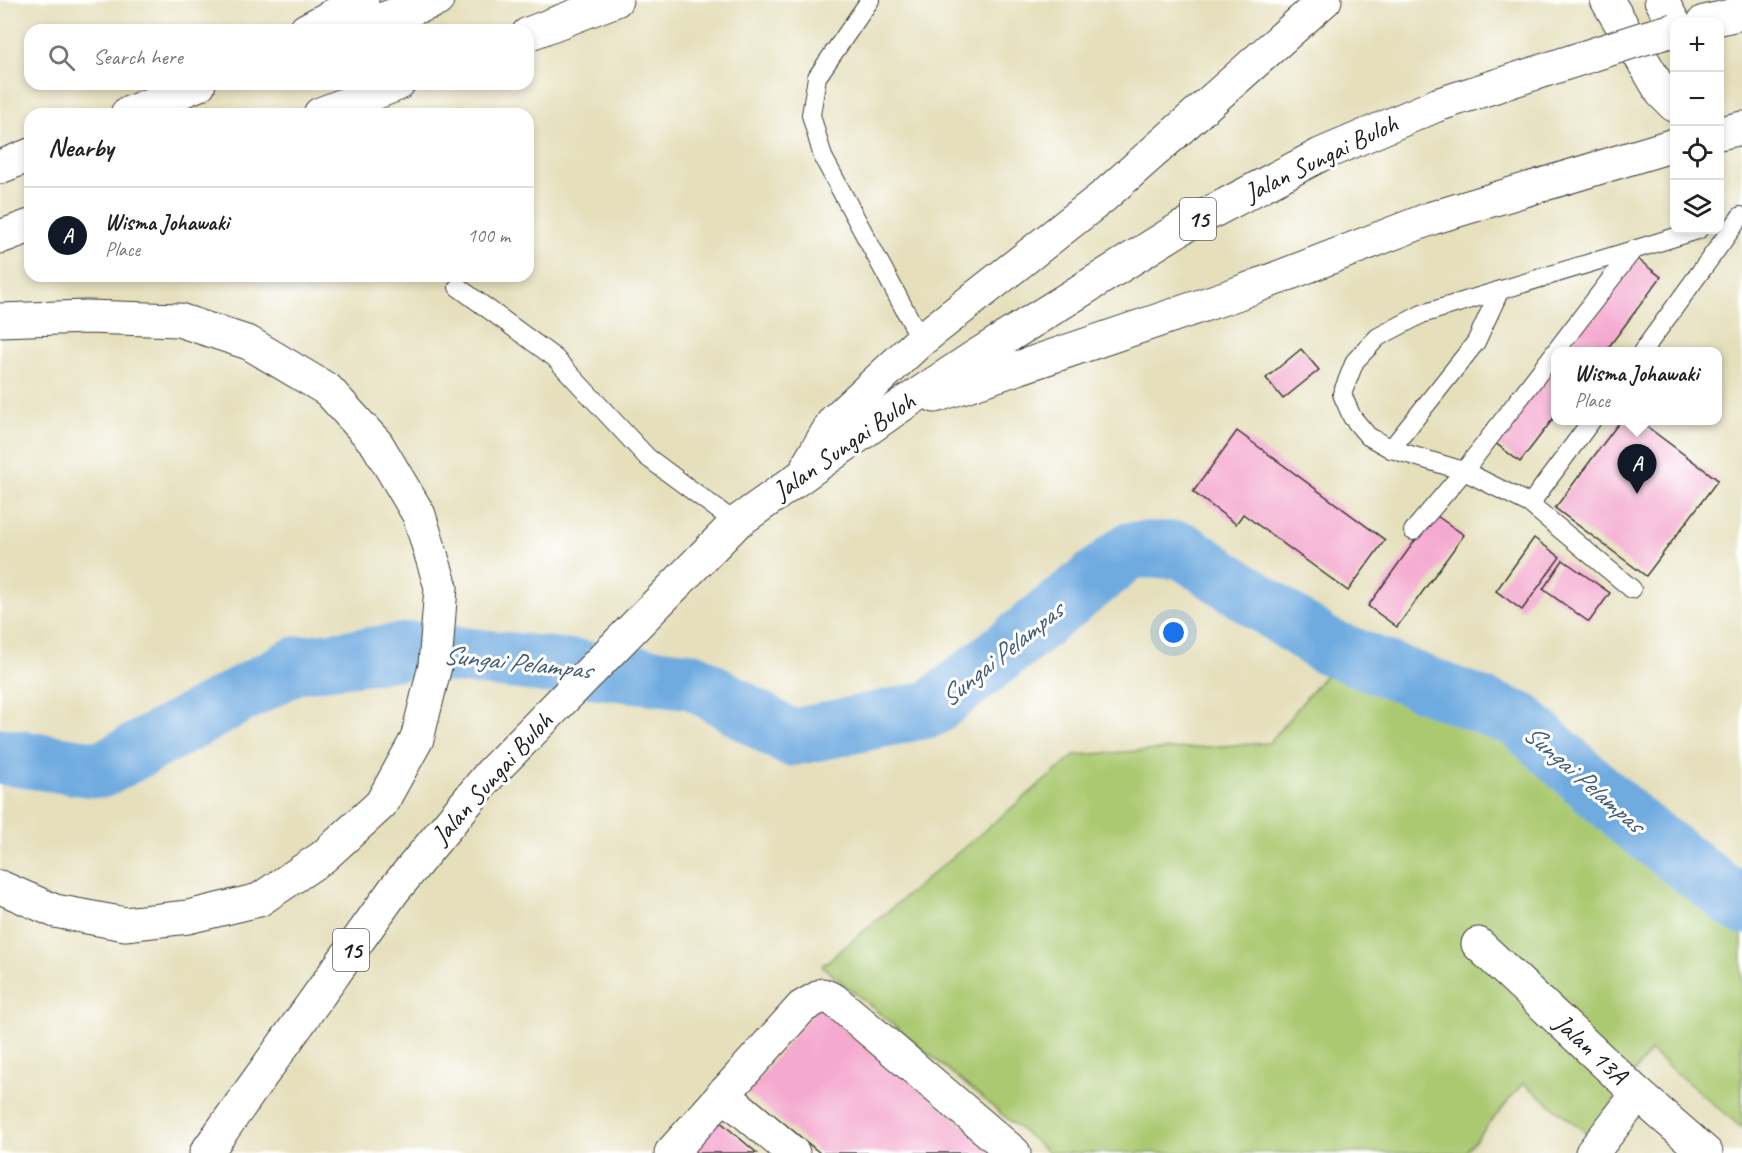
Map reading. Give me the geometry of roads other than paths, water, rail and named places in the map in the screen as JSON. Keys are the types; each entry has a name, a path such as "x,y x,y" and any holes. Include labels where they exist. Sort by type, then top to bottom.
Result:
{"main road":[{"path":"317,24 363,0"},
{"path":"368,24 437,0"},
{"path":"534,32 616,0"},
{"path":"803,474 834,421 921,340 1104,196 1325,0"},
{"path":"1607,0 1662,93 1670,101"},
{"path":"1661,0 1671,18"},
{"path":"1719,18 1742,12"},
{"name":"Jalan Sungai Buloh","path":"212,1146 394,890 491,774 736,523 893,411 973,358 1181,228 1320,155 1437,105 1670,31"},
{"path":"141,108 185,90"},
{"path":"336,108 382,90"},
{"path":"1724,132 1742,128"},
{"path":"893,411 1236,294 1432,218 1670,146"},
{"path":"0,167 24,157"},
{"path":"0,237 24,228"},
{"path":"0,320 87,317 179,320 249,343 328,390 377,444 419,515 441,587 435,666 417,739 381,804 323,857 259,900 188,917 125,924 55,911 0,887"},
{"name":"Jalan 13A","path":"1478,944 1638,1094 1706,1153"},
{"path":"671,1153 802,1007 823,995 834,1000 1014,1153"},
{"path":"723,1094 793,1153"},
{"path":"1592,1153 1638,1094"}],"lane":[{"path":"870,0 817,76 811,115 823,157 921,340"},
{"path":"1724,221 1742,216"},
{"path":"1645,347 1742,216"},
{"path":"1632,589 1530,504 1464,471 1391,449 1368,436 1352,417 1342,394 1355,361 1378,337 1422,314 1684,234"},
{"path":"1558,347 1633,249"},
{"path":"458,287 555,358 647,457 736,523"},
{"path":"1391,449 1476,342 1500,290"},
{"path":"1413,531 1464,471 1551,357"},
{"path":"1530,504 1588,425"}],"waterway":[{"name":"Sungai Pelampas","path":"0,756 101,770 296,665 414,650 693,681 790,738 931,709 1131,550 1182,550 1324,645 1519,720 1635,824 1742,906"}],"place":[{"name":"Wisma Johawaki","path":"1637,494"}]}
